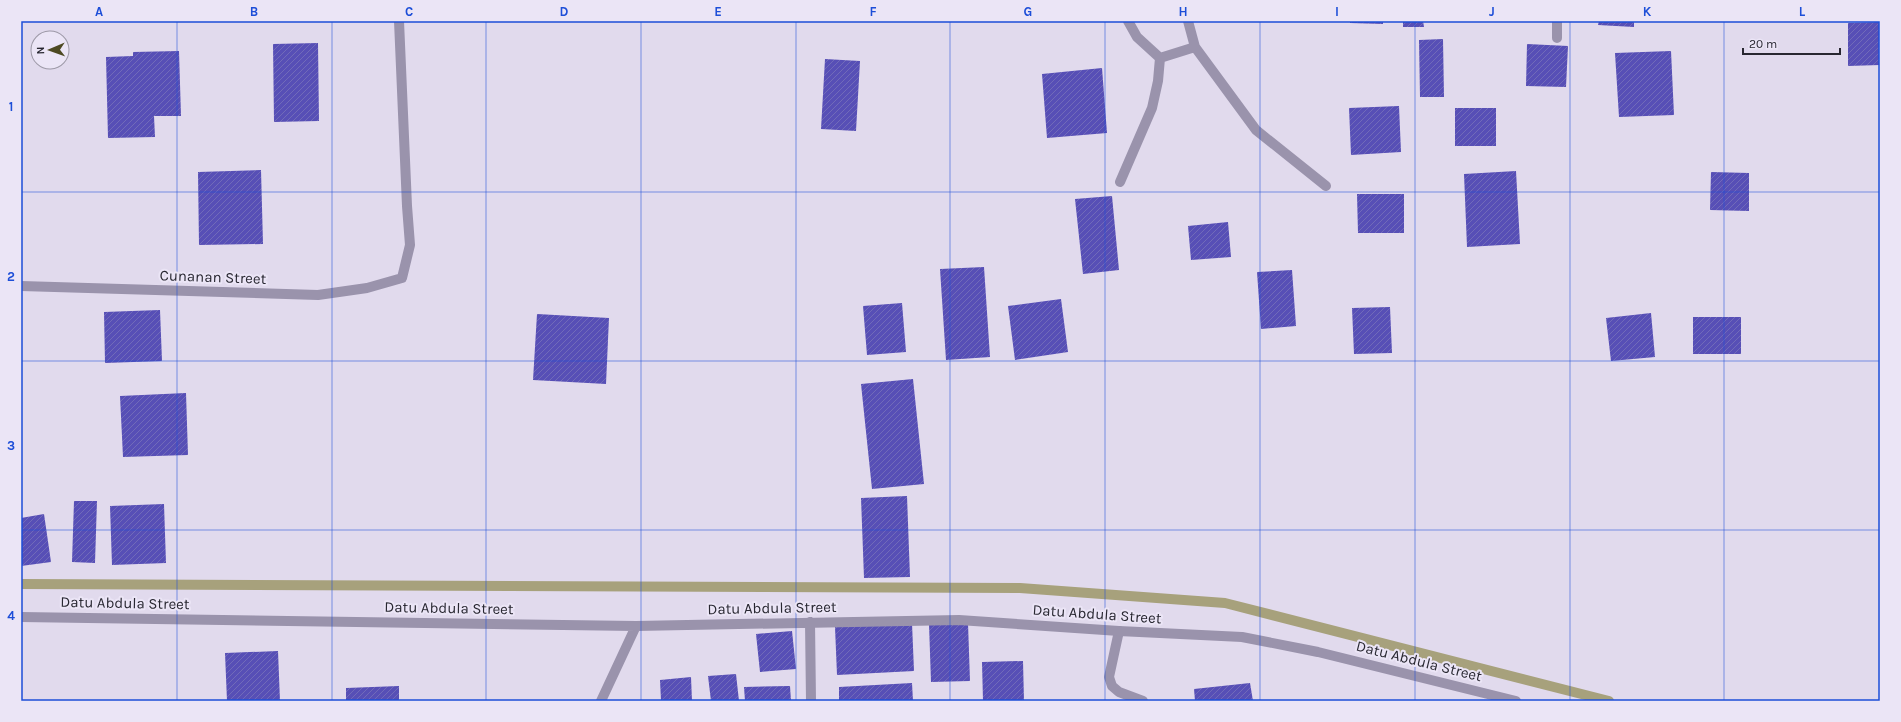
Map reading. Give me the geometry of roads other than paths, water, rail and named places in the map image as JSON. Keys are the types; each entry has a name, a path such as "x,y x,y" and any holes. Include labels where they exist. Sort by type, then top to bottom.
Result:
{"street":[{"name":"Cunanan Street","path":"21,286 318,295 367,288 402,278 410,246 399,21"},
{"path":"1128,21 1137,37 1160,58"},
{"path":"1188,21 1195,47 1256,130 1326,186"},
{"path":"1557,21 1557,38"},
{"path":"1160,58 1195,47"},
{"path":"1120,182 1152,108 1158,81 1160,58"},
{"name":"Datu Abdula Street","path":"21,617 636,626 959,620 1119,631 1242,637 1318,652 1516,701"},
{"path":"810,622 811,701"},
{"path":"601,701 636,626"},
{"path":"1119,631 1109,677 1112,686 1119,692 1143,701"}],"waterway":[{"path":"21,584 1020,588 1225,603 1609,701"}]}
